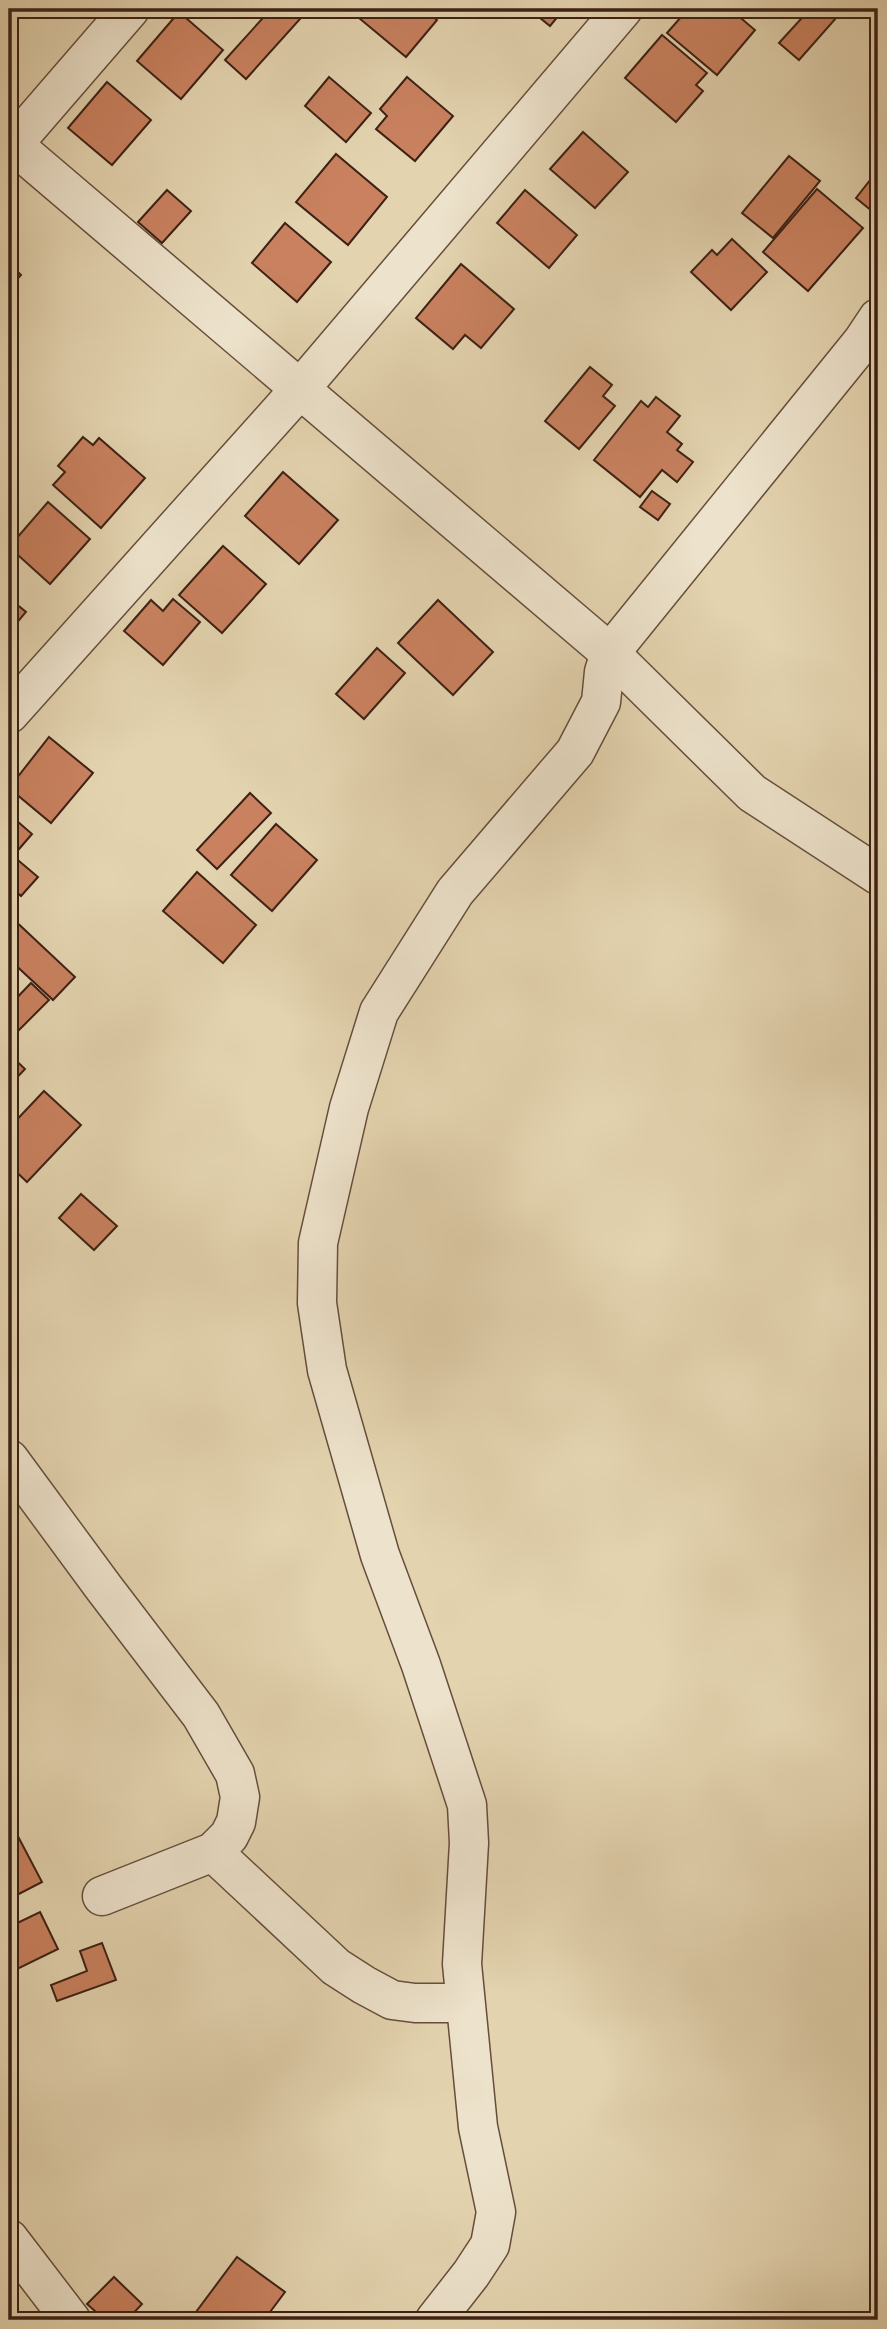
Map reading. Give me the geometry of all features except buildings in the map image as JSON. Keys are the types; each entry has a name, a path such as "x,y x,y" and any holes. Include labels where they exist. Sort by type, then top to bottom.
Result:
{"street":[{"path":"130,9 10,145 610,653 752,793 878,875"},
{"path":"9,714 300,389 623,9"},
{"path":"435,2320 490,2245 496,2212 478,2127 461,1964 469,1843 467,1805 421,1665 380,1555 327,1370 317,1303 318,1243 349,1108 379,1012 455,891 575,752 601,702 604,672 610,653 862,342 878,318"},
{"path":"9,1460 201,1716 235,1774 240,1797 236,1822 229,1836 214,1852 102,1896"},
{"path":"214,1852 336,1967 364,1985 393,2000 415,2004 466,2003"},
{"path":"9,2239 71,2320"}]}
